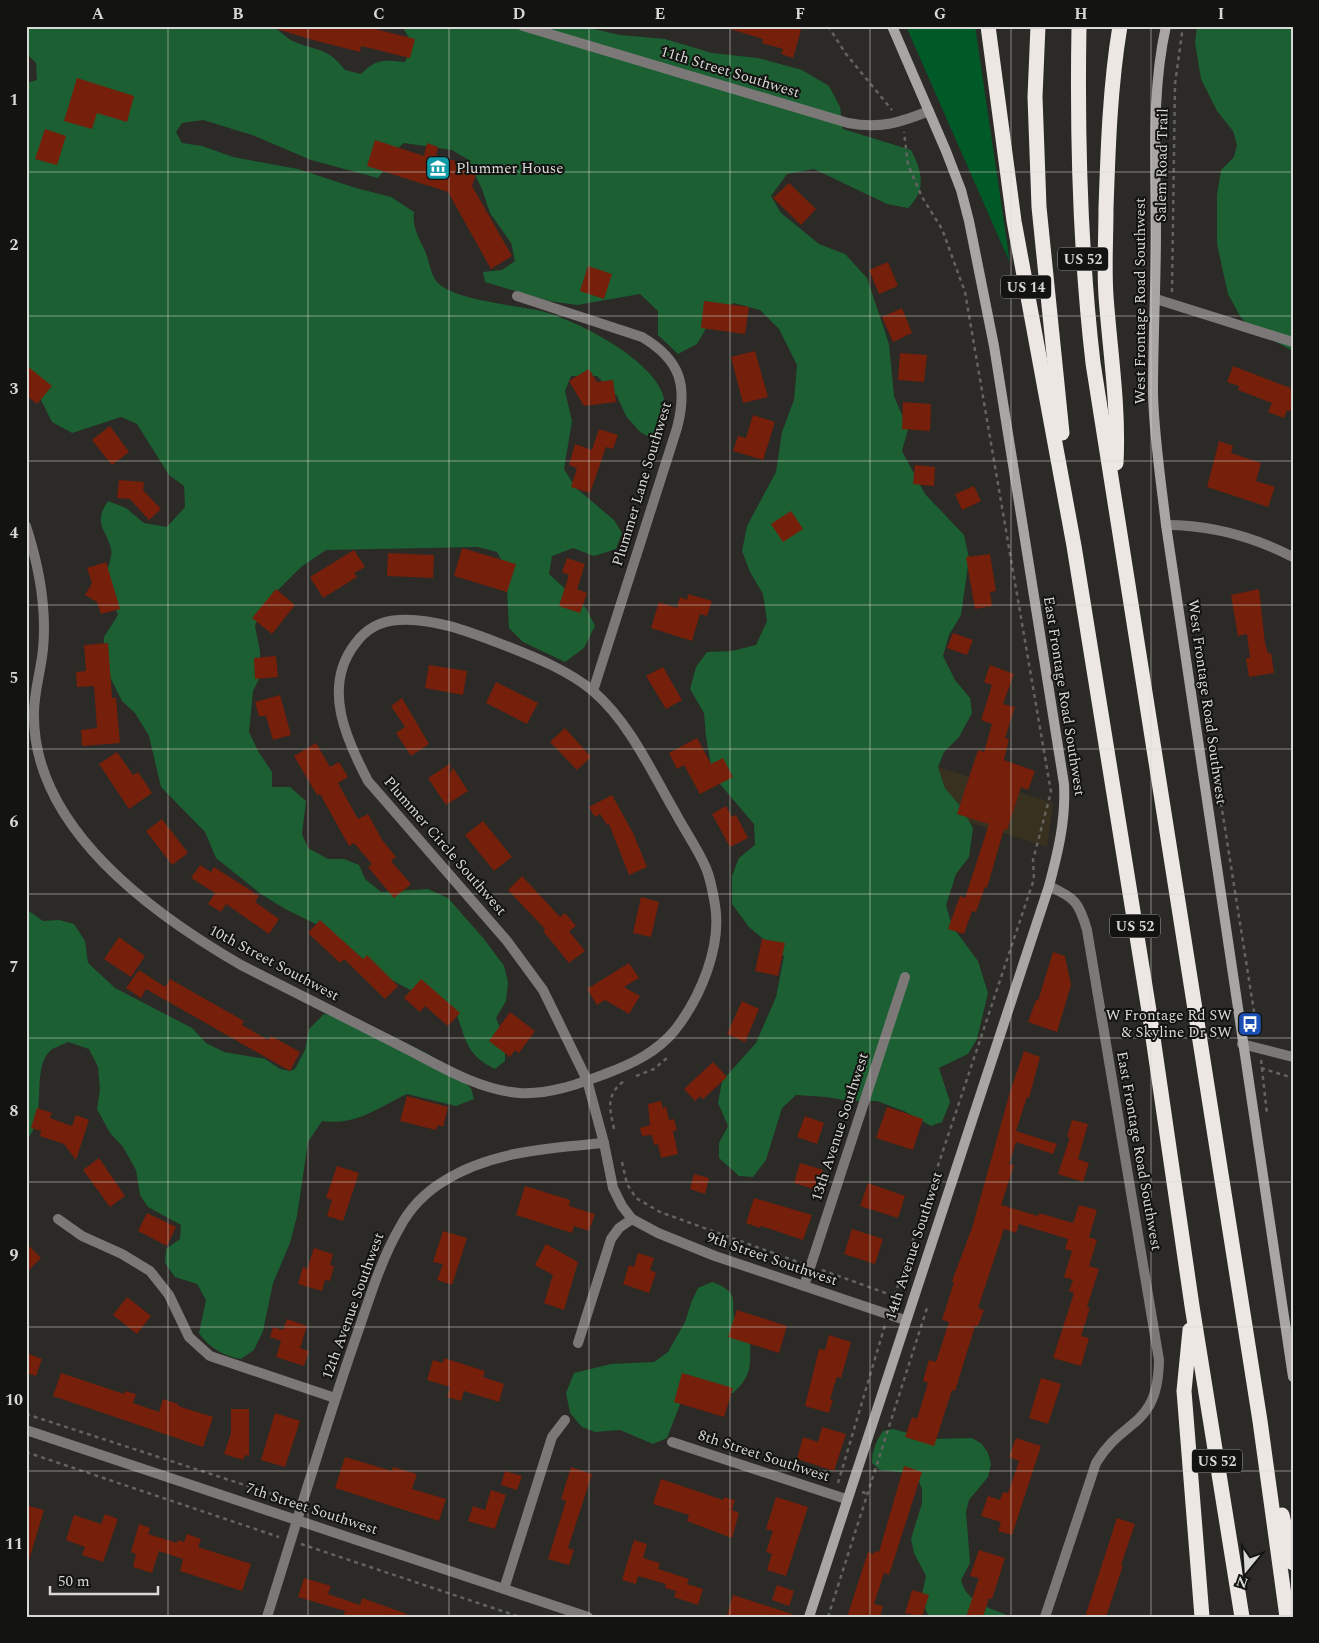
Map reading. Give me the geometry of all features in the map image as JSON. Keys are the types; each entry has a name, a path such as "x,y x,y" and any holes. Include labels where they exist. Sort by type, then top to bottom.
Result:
{"highway":[{"name":"US 14","path":"988,26 1014,221 1074,546"},
{"name":"US 52","path":"1038,26 1035,97 1039,207 1074,546 1149,1007 1192,1306 1242,1617"},
{"name":"US 52","path":"1079,26 1078,112 1082,255 1093,363 1260,1420 1287,1617"},
{"path":"1114,490 1118,429 1106,294 1106,242 1109,133 1115,59 1120,26"},
{"path":"1192,1306 1184,1391 1202,1617"},
{"path":"1260,1420 1293,1563"}],"street":[{"name":"11th Street Southwest","path":"522,26 670,68 828,118 865,126 902,122 929,111"},
{"name":"East Frontage Road Southwest","path":"892,26 961,190 975,250 995,356 1064,784 1065,809 1062,836 1049,886 1070,896 1078,904 1087,930 1159,1360 1159,1376 1151,1404 1142,1417 1116,1439 1096,1462 1045,1617"},
{"name":"West Frontage Road Southwest","path":"1166,26 1161,49 1156,109 1154,393 1166,525 1293,1377"},
{"name":"Plummer Lane Southwest","path":"517,296 642,337 655,345 671,360 683,390 682,408 677,428 593,691"},
{"path":"1156,299 1293,342"},
{"path":"1166,525 1189,525 1231,532 1293,557"},
{"name":"10th Street Southwest","path":"26,526 36,559 44,608 43,651 34,714 40,759 65,814 113,873 177,926 233,961 480,1084 518,1093 540,1093 587,1080"},
{"name":"Plummer Circle Southwest","path":"587,1080 636,1061 668,1038 686,1015 700,988 711,952 716,922 712,888 706,868 635,741 593,691 538,658 481,636 421,620 385,622 369,630 350,650 342,665 338,702 340,716 354,755 368,781 395,814 446,869 543,990 558,1017 587,1080 604,1143 613,1188 622,1206 632,1219"},
{"name":"14th Avenue Southwest","path":"809,1617 846,1499 1049,886"},
{"name":"13th Avenue Southwest","path":"804,1286 905,977"},
{"path":"1242,1044 1293,1057"},
{"name":"12th Avenue Southwest","path":"267,1617 335,1398 391,1242 401,1224 426,1194 443,1181 485,1162 550,1148 604,1143"},
{"path":"58,1219 82,1236 122,1254 150,1271 169,1295 176,1314 189,1337 210,1356 335,1398"},
{"path":"578,1344 611,1239 619,1228 632,1219"},
{"name":"9th Street Southwest","path":"632,1219 674,1240 905,1320"},
{"path":"504,1589 552,1437 565,1420"},
{"name":"7th Street Southwest","path":"26,1430 588,1617"},
{"name":"8th Street Southwest","path":"672,1442 846,1499"}],"path":[{"path":"828,26 846,54 902,122 908,165 922,197 942,229 965,292 1051,792 1033,860 1034,879 888,1314 836,1483"},
{"name":"Salem Road Trail","path":"1171,304 1175,84 1183,26"},
{"path":"615,1132 609,1102 613,1092 622,1082 654,1069 667,1058"},
{"path":"1261,1068 1293,1078"},
{"path":"621,1159 627,1184 636,1198 660,1212 894,1296"},
{"path":"828,1617 927,1308"},
{"path":"26,1414 288,1500"},
{"path":"26,1452 278,1537"},
{"path":"304,1544 520,1617"}],"shaded area":[{"path":"938,767 1053,803 1047,847 969,822 961,807 945,788"}],"green space":[{"path":"26,26 273,26 292,41 322,51 333,57 345,70 361,74 371,65 381,61 405,62 413,45 402,26 581,26 620,35 665,39 712,53 758,58 802,70 829,86 840,107 843,129 911,150 918,165 921,180 918,194 908,208 887,204 814,169 787,174 771,196 781,213 819,244 845,254 867,278 889,344 894,396 908,429 902,451 925,494 964,535 969,558 961,615 949,635 943,656 955,680 970,698 972,713 959,737 944,752 938,767 945,788 961,807 973,828 969,857 956,874 946,905 952,926 978,961 988,993 977,1039 968,1054 939,1068 950,1102 942,1122 931,1126 904,1111 877,1101 850,1101 796,1095 782,1108 766,1160 753,1177 739,1176 719,1158 719,1143 728,1126 718,1103 722,1081 756,1043 776,997 784,956 749,927 732,904 732,876 739,858 755,845 754,824 713,776 704,713 690,689 696,667 707,652 732,651 756,645 767,621 763,594 750,572 742,551 747,526 776,472 782,432 794,400 797,365 779,329 760,310 734,303 712,318 697,344 678,354 658,335 658,311 640,294 577,305 549,301 485,282 483,272 502,270 515,261 511,243 490,213 482,189 467,159 452,150 404,143 393,155 378,178 311,160 252,135 203,120 182,123 176,132 182,143 202,146 233,157 298,169 391,197 414,212 416,232 434,277 446,289 470,298 537,310 570,321 625,352 654,378 662,392 664,426 653,439 640,432 626,416 617,396 597,376 571,376 565,391 572,421 564,469 576,488 614,520 622,533 616,549 594,556 573,548 552,556 549,574 586,608 595,626 584,648 565,662 523,642 509,628 506,569 497,552 478,547 326,550 301,567 263,605 255,626 260,651 260,677 253,691 249,732 258,751 272,772 272,787 290,787 306,801 302,834 308,848 328,859 344,859 359,865 365,879 381,892 428,889 448,898 484,939 504,966 508,982 506,1001 496,1018 505,1040 505,1061 495,1069 486,1064 469,1047 457,1015 388,978 316,924 285,909 261,894 216,858 205,832 161,787 149,736 135,713 122,701 103,657 104,637 118,615 108,583 107,572 111,552 101,521 103,509 108,501 126,508 144,523 167,527 185,507 184,486 169,475 137,424 121,417 72,433 52,422 26,370 26,83 37,80 36,63 26,53"},
{"path":"906,26 975,26 1010,263"},
{"path":"1197,26 1293,26 1293,351 1250,328 1240,316 1228,294 1217,244 1217,195 1221,170 1234,157 1237,145 1233,131 1217,111 1201,79 1195,43"},
{"path":"26,909 43,921 59,920 74,924 85,941 88,963 115,988 192,1028 206,1043 224,1052 265,1059 280,1069 290,1071 295,1069 305,1050 309,1029 324,1014 360,1020 430,1055 471,1088 474,1099 456,1106 407,1094 366,1115 345,1121 322,1121 308,1142 297,1216 290,1243 273,1283 263,1331 254,1350 241,1359 217,1350 207,1343 199,1333 206,1300 197,1284 175,1277 165,1263 166,1249 180,1239 181,1225 148,1207 140,1195 136,1170 123,1147 110,1133 97,1109 100,1090 98,1067 89,1049 68,1042 50,1051 44,1059 41,1070 37,1120 33,1131 26,1140"},
{"path":"712,1282 722,1286 732,1295 734,1319 737,1327 750,1342 749,1370 739,1387 733,1393 684,1394 667,1438 653,1444 620,1430 595,1432 582,1427 570,1413 566,1393 574,1373 611,1364 654,1362 668,1352 685,1322 698,1288"},
{"path":"893,1429 931,1439 972,1438 982,1444 988,1453 991,1464 988,1477 969,1500 966,1512 970,1563 961,1580 964,1588 974,1600 988,1608 1012,1617 929,1617 921,1599 926,1576 914,1553 911,1539 922,1503 922,1489 916,1474 880,1470 872,1463 876,1442 883,1431"}],"building":[{"path":"277,26 363,26 415,39 410,58 361,46 360,52 277,29"},
{"path":"730,26 788,26 801,30 793,58 781,54 783,49 762,43 763,39 730,29"},
{"path":"77,78 134,96 127,122 97,113 92,129 64,121"},
{"path":"45,129 66,136 57,165 35,159"},
{"path":"375,140 424,156 427,143 438,147 436,155 478,168 472,186 512,256 491,269 448,192 367,166"},
{"path":"789,183 816,209 801,225 773,198"},
{"path":"888,262 898,286 879,294 869,270"},
{"path":"588,266 612,274 604,299 580,291"},
{"path":"704,301 749,307 745,334 701,328"},
{"path":"902,308 912,333 893,342 882,317"},
{"path":"755,351 768,397 743,403 731,357"},
{"path":"900,353 927,355 924,382 898,380"},
{"path":"26,365 52,386 37,404 26,395"},
{"path":"1233,366 1293,389 1293,412 1287,410 1284,418 1268,412 1272,403 1238,390 1239,386 1227,382"},
{"path":"589,369 597,382 613,380 616,402 584,406 569,381"},
{"path":"903,402 931,404 930,431 902,429"},
{"path":"753,415 775,422 763,460 733,451 738,436 746,438"},
{"path":"110,426 129,452 112,465 92,440"},
{"path":"599,429 618,435 613,449 606,447 590,493 571,487 577,468 569,465 575,444 592,450"},
{"path":"1219,441 1233,446 1231,453 1261,463 1256,481 1275,487 1268,507 1207,487"},
{"path":"915,465 935,467 934,486 913,484"},
{"path":"119,480 144,482 143,490 161,509 149,520 130,499 117,498"},
{"path":"974,486 981,501 962,510 955,494"},
{"path":"791,511 803,529 783,542 771,524"},
{"path":"462,548 516,564 507,592 454,576"},
{"path":"354,550 365,567 354,573 357,577 323,598 310,577"},
{"path":"388,553 434,555 433,578 387,576"},
{"path":"990,554 996,591 990,592 992,606 975,609 966,557"},
{"path":"567,558 585,564 577,589 587,593 580,613 559,606 569,575 562,572"},
{"path":"106,562 120,609 101,614 97,602 85,595 92,583 87,568"},
{"path":"276,589 295,605 272,634 252,618"},
{"path":"1259,589 1265,643 1268,653 1271,653 1274,673 1249,677 1246,658 1250,658 1247,634 1238,636 1231,595"},
{"path":"688,594 712,601 707,616 700,614 692,641 651,628 659,602 677,608 680,597 687,600"},
{"path":"953,633 973,640 967,655 947,648"},
{"path":"108,643 112,698 116,698 120,743 82,746 81,730 97,728 94,686 77,687 76,672 86,671 84,645"},
{"path":"276,656 278,677 255,679 254,658"},
{"path":"429,665 467,671 463,695 425,688"},
{"path":"990,665 1014,674 1003,704 1015,707 1005,738 1009,739 1004,760 1035,771 1028,790 1021,787 1007,830 1004,829 987,888 985,887 976,912 972,911 964,934 948,929 960,896 965,898 989,824 957,814 978,750 984,752 992,724 981,720 992,685 984,682"},
{"path":"663,667 682,700 666,709 646,676"},
{"path":"496,682 538,703 527,724 486,703"},
{"path":"280,695 291,735 273,740 266,716 259,716 255,702"},
{"path":"402,698 429,744 411,756 396,733 405,727 391,706"},
{"path":"565,728 591,757 577,770 550,742"},
{"path":"697,738 711,764 723,758 733,777 700,794 684,765 677,769 669,753"},
{"path":"316,743 330,767 339,762 348,777 338,783 358,819 368,814 382,840 396,857 391,861 411,884 394,898 368,867 372,864 354,843 349,846 320,794 317,795 294,756"},
{"path":"117,752 133,775 138,772 152,793 129,809 99,764"},
{"path":"451,763 449,775 453,768 468,791 446,805 428,778"},
{"path":"612,795 633,833 647,867 629,875 609,824 607,825 600,814 595,817 589,807"},
{"path":"726,806 732,817 736,815 748,838 730,847 712,814"},
{"path":"162,819 188,853 172,865 146,831"},
{"path":"483,821 512,857 494,871 465,835"},
{"path":"200,865 211,872 214,867 259,896 255,902 279,919 269,934 226,904 221,912 208,904 215,893 191,878"},
{"path":"522,876 560,917 565,913 576,926 569,931 585,951 569,963 543,931 545,929 508,890"},
{"path":"641,897 659,902 651,937 633,933"},
{"path":"320,920 363,959 367,955 398,986 385,999 344,959 340,963 308,933"},
{"path":"119,937 145,956 131,977 104,959"},
{"path":"762,939 785,943 778,976 755,971"},
{"path":"1053,952 1065,956 1071,985 1057,1032 1028,1022 1036,1000 1038,1001"},
{"path":"629,963 639,978 624,987 640,996 629,1014 605,1000 597,1005 587,989"},
{"path":"139,970 165,987 170,979 244,1021 242,1025 268,1040 271,1036 300,1052 290,1071 146,989 141,998 126,988"},
{"path":"421,979 460,1013 448,1026 425,1006 420,1012 404,998"},
{"path":"742,1001 759,1009 745,1042 727,1034"},
{"path":"510,1012 535,1031 519,1053 515,1050 510,1057 489,1041"},
{"path":"1024,1051 1040,1057 1029,1098 1027,1097 1016,1131 1057,1144 1053,1154 1016,1142 1009,1164 1014,1165 1001,1205 1038,1216 1039,1213 1073,1223 1079,1205 1097,1210 1089,1237 1097,1240 1089,1266 1099,1269 1087,1307 1090,1308 1081,1336 1089,1338 1081,1366 1053,1358 1074,1293 1069,1291 1073,1280 1064,1277 1072,1251 1065,1249 1068,1239 1019,1224 1016,1233 1004,1229 978,1308 984,1310 978,1326 975,1326 955,1391 952,1390 934,1446 905,1437 912,1417 917,1419 928,1383 923,1381 929,1360 936,1362 949,1322 942,1320 954,1282 952,1281 972,1228 1010,1092"},
{"path":"713,1062 727,1077 703,1099 700,1096 695,1101 684,1089"},
{"path":"407,1096 448,1107 443,1127 438,1125 436,1130 400,1121"},
{"path":"661,1101 663,1109 666,1106 669,1120 674,1119 677,1130 673,1131 678,1154 661,1158 658,1144 654,1145 652,1135 642,1136 640,1128 650,1125 648,1104"},
{"path":"887,1107 923,1119 913,1150 876,1138"},
{"path":"37,1108 52,1113 50,1118 72,1126 76,1115 89,1120 76,1160 64,1144 40,1136 41,1131 31,1128"},
{"path":"805,1116 824,1123 817,1144 797,1137"},
{"path":"1072,1120 1088,1124 1078,1159 1089,1163 1083,1182 1058,1174 1070,1137 1067,1137"},
{"path":"99,1158 125,1196 110,1207 83,1170"},
{"path":"800,1163 823,1170 817,1190 794,1183"},
{"path":"337,1166 359,1173 343,1221 327,1216 332,1200 326,1198"},
{"path":"694,1174 709,1178 705,1194 690,1189"},
{"path":"868,1183 905,1196 898,1218 860,1206"},
{"path":"525,1186 570,1200 569,1206 595,1214 589,1231 574,1226 572,1233 516,1215"},
{"path":"754,1198 812,1215 803,1240 746,1223"},
{"path":"147,1213 176,1227 167,1246 138,1231"},
{"path":"852,1229 883,1239 875,1264 844,1254"},
{"path":"443,1231 467,1238 452,1285 437,1280 443,1264 433,1262"},
{"path":"26,1243 41,1258 26,1273"},
{"path":"546,1244 578,1262 564,1310 544,1303 553,1275 535,1265"},
{"path":"314,1248 333,1254 330,1265 334,1266 330,1281 325,1280 322,1291 298,1284 303,1267 307,1269"},
{"path":"638,1253 654,1258 650,1270 656,1273 649,1293 623,1284 629,1265 634,1267"},
{"path":"127,1297 151,1316 137,1334 113,1315"},
{"path":"737,1310 787,1326 779,1353 728,1337"},
{"path":"287,1319 307,1326 300,1348 309,1351 304,1366 276,1357 281,1341 270,1337 273,1327 283,1330"},
{"path":"829,1335 851,1342 841,1378 837,1377 830,1399 833,1400 829,1413 805,1406 819,1349 825,1350"},
{"path":"26,1353 42,1359 36,1376 26,1373"},
{"path":"444,1358 485,1371 483,1377 504,1384 499,1402 464,1391 461,1401 447,1397 450,1387 427,1380 433,1360 443,1363"},
{"path":"61,1373 124,1394 125,1391 136,1394 133,1403 159,1412 163,1399 178,1404 178,1406 213,1417 203,1447 53,1396"},
{"path":"682,1373 733,1388 724,1417 674,1402"},
{"path":"1041,1378 1061,1384 1048,1424 1029,1418"},
{"path":"231,1409 249,1409 249,1456 245,1455 243,1460 224,1454 231,1433"},
{"path":"275,1413 300,1421 285,1467 261,1460"},
{"path":"822,1427 846,1434 834,1471 797,1459 803,1437 818,1442"},
{"path":"1016,1438 1041,1446 1012,1535 998,1531 1001,1522 981,1516 988,1496 1000,1500 1003,1492 1008,1493 1019,1461 1009,1457"},
{"path":"345,1457 392,1471 393,1467 417,1474 412,1489 446,1499 439,1521 335,1488"},
{"path":"904,1466 922,1472 889,1575 884,1573 874,1604 883,1606 880,1617 847,1617 868,1552 874,1554 875,1551 879,1552"},
{"path":"571,1467 592,1474 568,1548 574,1550 569,1565 548,1559 566,1501 561,1499"},
{"path":"505,1471 522,1476 517,1490 501,1485"},
{"path":"661,1479 723,1500 724,1497 735,1500 732,1510 739,1513 732,1538 687,1521 689,1515 653,1504"},
{"path":"491,1490 506,1495 495,1529 468,1521 473,1506 485,1510"},
{"path":"776,1497 808,1507 786,1576 767,1570 772,1554 766,1552 773,1531 766,1529"},
{"path":"26,1505 44,1510 29,1560 26,1559"},
{"path":"105,1514 118,1519 103,1562 82,1555 85,1547 66,1540 74,1515 101,1524"},
{"path":"1117,1518 1135,1524 1121,1565 1123,1565 1106,1617 1085,1617"},
{"path":"139,1524 150,1528 148,1534 177,1543 178,1540 184,1542 187,1534 201,1539 198,1547 251,1564 242,1591 180,1571 183,1559 159,1551 152,1573 133,1567 136,1554 131,1552"},
{"path":"634,1540 647,1544 643,1558 660,1563 658,1569 689,1579 687,1584 703,1589 698,1605 674,1597 676,1591 665,1588 666,1584 638,1576 636,1584 622,1580"},
{"path":"979,1550 1005,1558 992,1599 989,1598 983,1617 966,1617 979,1578 970,1576"},
{"path":"304,1578 331,1586 328,1594 360,1605 362,1598 407,1614 406,1617 343,1617 345,1611 298,1597"},
{"path":"777,1585 794,1591 789,1606 772,1600"},
{"path":"912,1590 929,1595 922,1617 905,1613"},
{"path":"733,1595 792,1614 791,1617 733,1617 727,1615"}],"place":[{"name":"Plummer House","path":"438,168"},
{"name":"W Frontage Rd SW & Skyline Dr SW","path":"1250,1024"}]}
